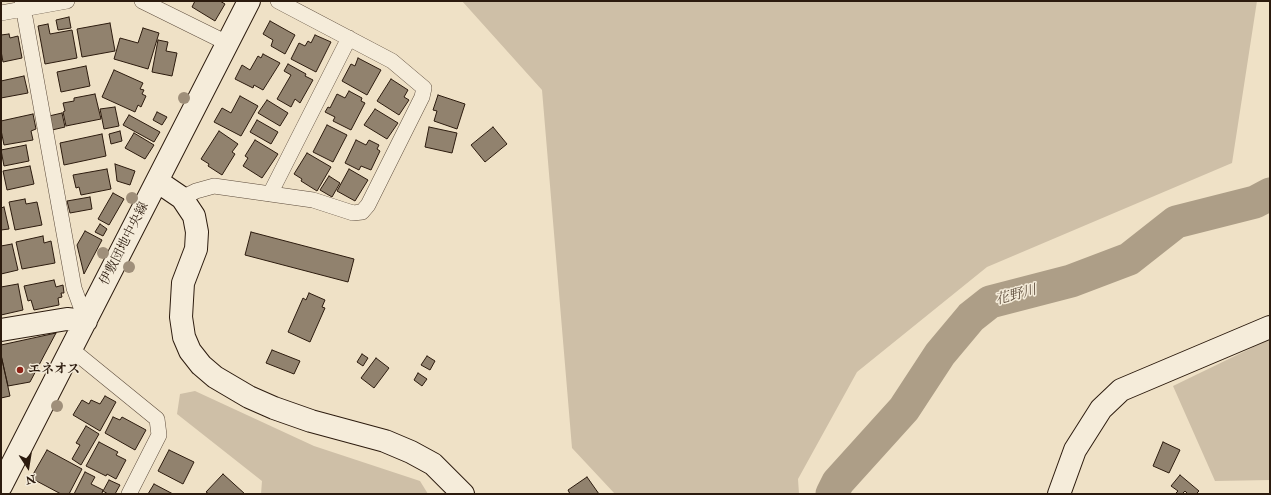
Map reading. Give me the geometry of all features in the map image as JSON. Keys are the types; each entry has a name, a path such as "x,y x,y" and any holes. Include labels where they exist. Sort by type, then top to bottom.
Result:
{"street":[{"path":"1,13 23,5 67,1"},
{"path":"142,1 227,43"},
{"name":"伊敷団地中央線","path":"1,486 249,1"},
{"path":"182,198 196,191 214,186 312,200 353,213 362,212 368,205 422,97 424,88 392,61 278,1"},
{"path":"1,330 68,319 86,321 74,288 23,5"},
{"path":"270,194 349,38"},
{"path":"157,181 182,198 194,216 197,232 196,249 183,283 181,317 184,337 190,351 201,365 215,377 274,408 312,422 385,440 411,452 433,464 463,494"},
{"path":"1059,494 1075,450 1101,409 1121,390 1270,327"},
{"path":"71,350 157,419 159,435 129,494"}],"shaded area":[{"path":"462,1 1257,1 1232,163 987,267 857,372 798,479 799,494 615,494 572,448 542,90"},
{"path":"1270,339 1270,480 1215,481 1173,386"},
{"path":"195,391 314,446 420,481 428,494 261,494 262,481 177,414 180,394"}],"building":[{"path":"195,1 220,1 225,4 215,21 192,7"},
{"path":"69,17 71,28 58,30 56,20"},
{"path":"270,21 295,35 285,54 271,46 273,40 263,34"},
{"path":"110,23 115,51 82,57 77,29"},
{"path":"48,24 50,34 72,30 77,58 45,64 38,26"},
{"path":"143,28 159,33 148,69 114,59 120,38 138,43"},
{"path":"9,34 10,38 18,36 22,58 3,62 1,35"},
{"path":"315,35 331,42 316,72 291,59 299,43 305,46 308,41 311,43"},
{"path":"158,40 168,42 166,51 177,53 172,76 152,72"},
{"path":"263,54 280,63 263,90 254,85 253,88 235,79 242,65 250,70 258,56 261,58"},
{"path":"358,58 381,70 367,95 342,81 351,64 355,66"},
{"path":"288,64 306,74 305,76 313,80 300,103 295,99 291,107 277,99 291,75 284,71"},
{"path":"86,66 90,86 61,92 57,72"},
{"path":"114,70 143,83 140,89 144,90 142,94 146,96 141,107 138,105 135,112 102,97"},
{"path":"24,76 28,93 1,98 1,81"},
{"path":"391,79 408,90 404,97 409,100 399,115 377,101"},
{"path":"349,91 362,98 361,101 365,103 351,130 333,121 335,117 325,112 328,107 330,108 337,94 345,98"},
{"path":"95,94 101,119 66,126 63,103 74,101 74,98"},
{"path":"438,95 465,104 457,129 434,121 437,111 433,110"},
{"path":"240,96 258,106 241,136 214,122 222,108 231,113"},
{"path":"267,100 288,113 280,126 258,113"},
{"path":"115,107 119,126 104,129 100,109"},
{"path":"375,109 398,123 387,139 364,125"},
{"path":"157,112 167,117 162,125 153,120"},
{"path":"62,113 65,127 52,130 49,116"},
{"path":"33,114 36,129 31,131 33,140 4,145 1,121"},
{"path":"129,115 160,132 154,142 123,125"},
{"path":"257,120 278,132 271,144 250,132"},
{"path":"327,125 347,135 333,162 313,152"},
{"path":"429,127 457,133 452,153 425,147"},
{"path":"493,127 507,144 485,162 471,145"},
{"path":"120,131 122,141 111,144 109,134"},
{"path":"219,131 238,144 232,152 235,154 222,175 208,166 209,164 201,159"},
{"path":"134,133 154,145 145,159 125,148"},
{"path":"102,134 106,156 64,165 60,143"},
{"path":"255,140 278,154 262,178 243,166 248,158 245,156"},
{"path":"356,140 366,145 369,140 379,145 377,149 380,151 371,170 361,166 359,170 345,163"},
{"path":"26,145 29,161 4,166 1,150"},
{"path":"307,153 331,167 317,191 301,181 302,179 294,174"},
{"path":"115,164 135,171 130,185 117,181"},
{"path":"30,166 34,184 7,190 3,171"},
{"path":"107,169 111,189 81,195 79,187 76,188 73,175"},
{"path":"349,169 368,180 355,201 337,191"},
{"path":"329,176 340,183 332,197 320,190"},
{"path":"113,193 124,199 109,225 98,219"},
{"path":"90,197 92,209 70,213 67,201"},
{"path":"25,199 26,204 37,202 42,225 15,230 9,202"},
{"path":"4,207 9,229 1,230 1,208"},
{"path":"100,224 107,229 103,236 95,232"},
{"path":"85,231 102,240 84,274 77,245"},
{"path":"251,232 354,259 348,282 245,255"},
{"path":"43,236 44,243 51,241 55,263 22,269 16,242"},
{"path":"12,244 18,270 1,274 1,246"},
{"path":"54,280 56,287 63,285 64,293 61,293 62,297 58,298 59,305 34,310 31,300 28,301 24,286"},
{"path":"18,284 23,310 1,315 1,287"},
{"path":"309,293 325,300 322,307 325,308 310,342 288,332 303,298 306,300"},
{"name":"エネオス","path":"56,333 30,382 8,386 1,355 1,345"},
{"path":"272,350 300,361 294,374 266,363"},
{"path":"362,354 368,358 363,366 357,362"},
{"path":"1,355 10,396 1,398"},
{"path":"427,356 435,361 430,370 421,365"},
{"path":"376,358 389,368 374,388 361,378"},
{"path":"418,373 427,379 422,386 414,380"},
{"path":"105,396 116,402 100,431 73,415 82,400 89,404 91,400 100,404"},
{"path":"113,417 120,420 122,417 146,430 135,450 105,433"},
{"path":"86,426 99,434 81,465 72,459 80,445 76,443"},
{"path":"99,442 118,452 116,455 126,460 116,479 107,474 106,476 86,466"},
{"path":"1163,442 1180,450 1169,473 1153,466"},
{"path":"47,450 82,469 69,494 61,494 31,478"},
{"path":"169,450 194,462 183,484 158,471"},
{"path":"85,472 95,477 91,484 103,490 102,493 105,494 74,494"},
{"path":"223,474 245,494 209,494 206,492"},
{"path":"1180,475 1199,491 1196,494 1188,494 1185,491 1182,494 1175,494 1178,491 1171,486"},
{"path":"587,477 599,494 570,494 568,490"},
{"path":"109,480 120,485 115,494 108,494 103,491"},
{"path":"154,484 173,494 148,494"}],"waterway":[{"name":"花野川","path":"832,494 838,482 904,409 940,354 971,317 990,302 1071,281 1129,259 1176,222 1255,202 1270,194"}],"place":[{"name":"エネオス","path":"20,370"}]}
